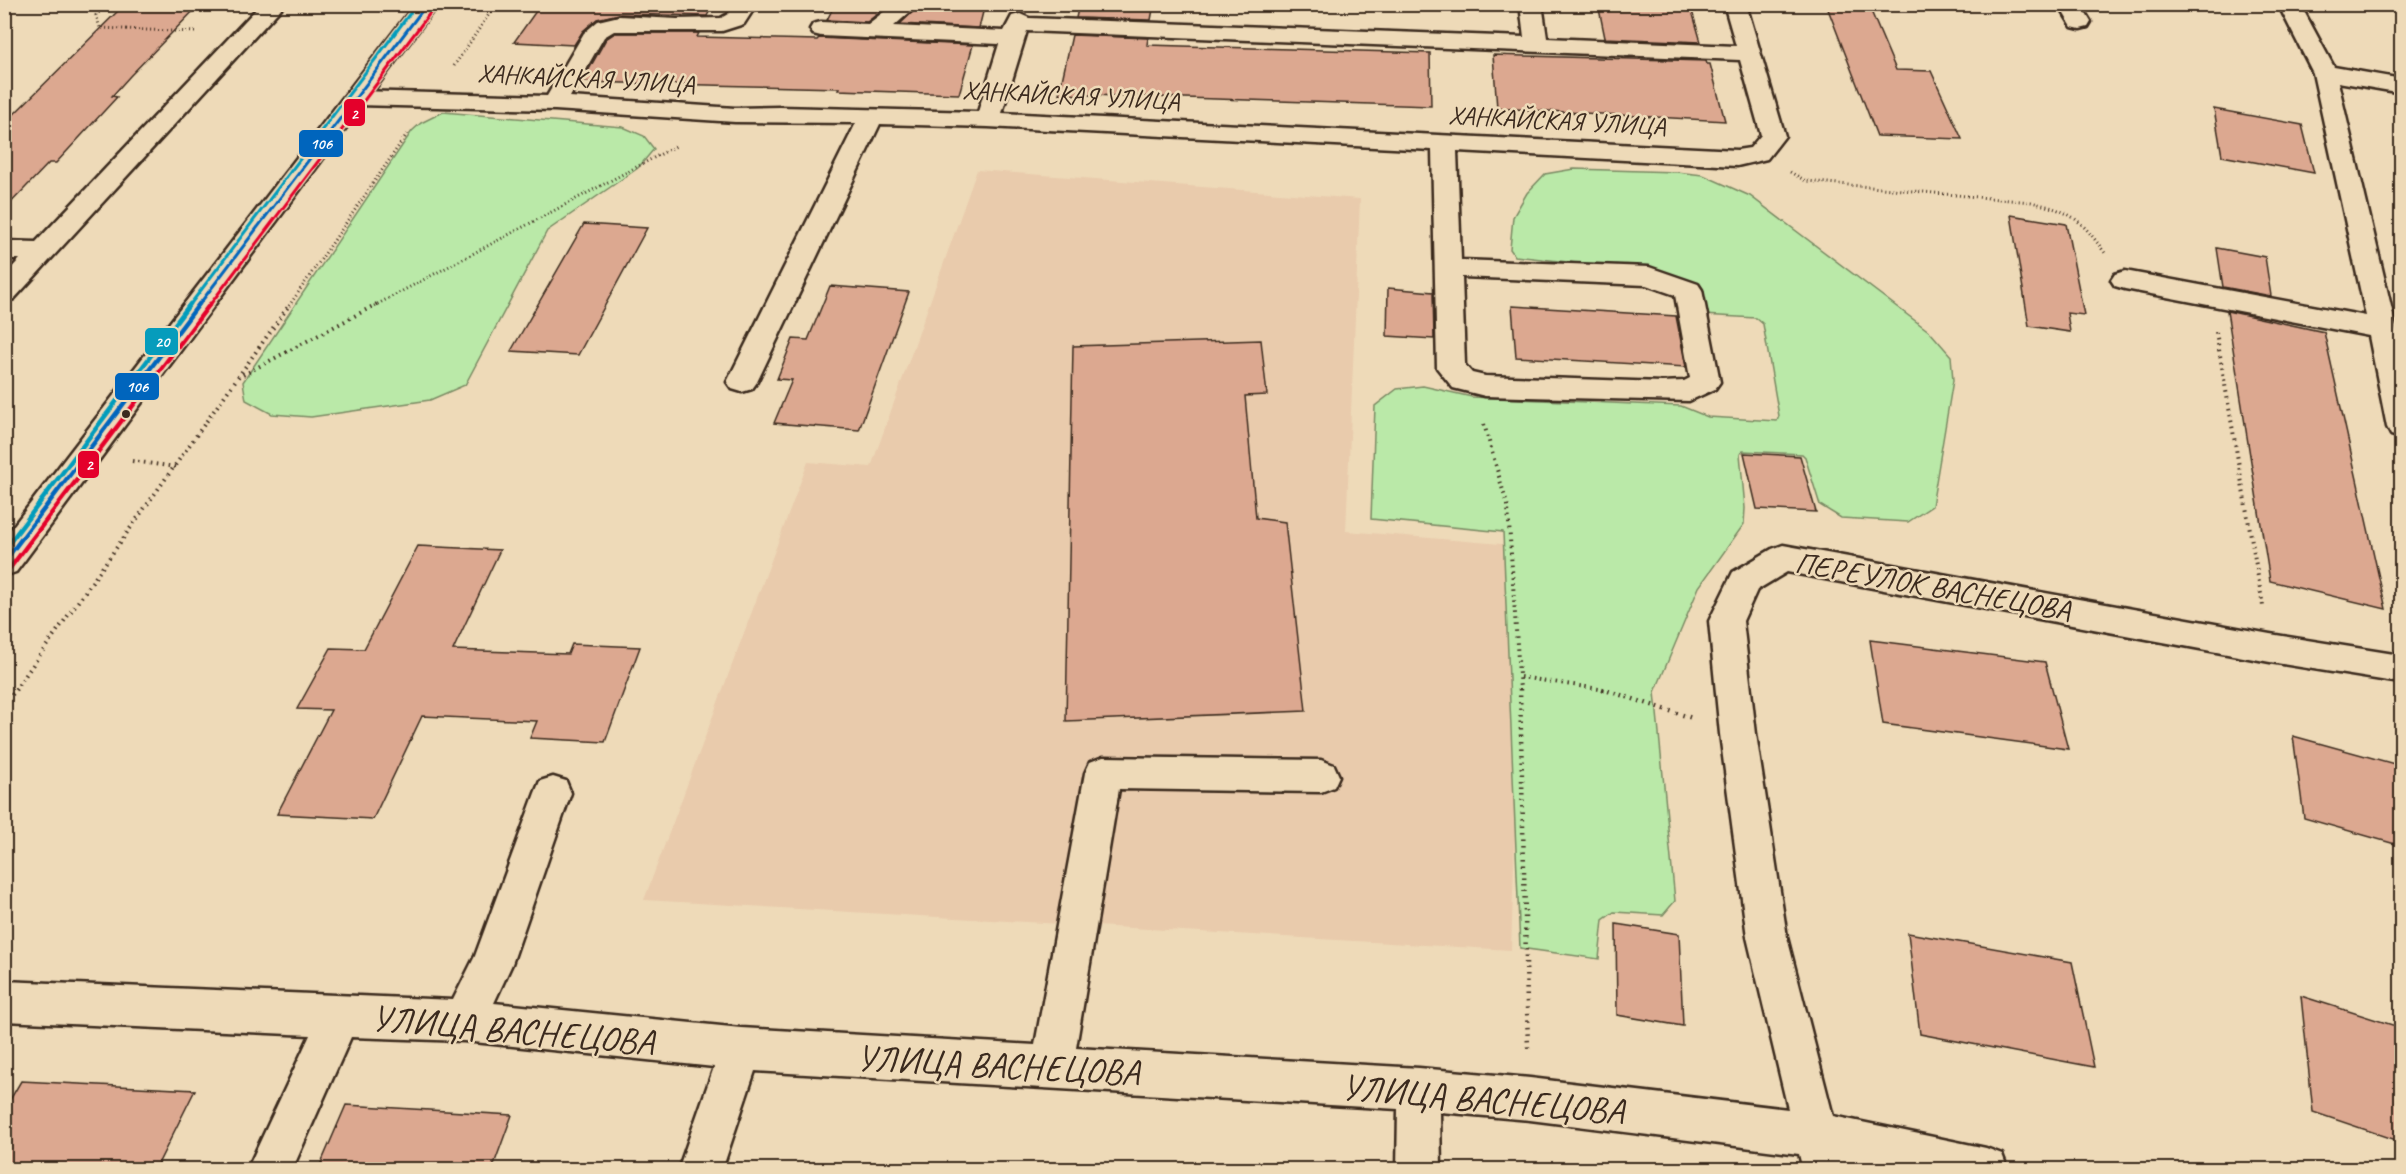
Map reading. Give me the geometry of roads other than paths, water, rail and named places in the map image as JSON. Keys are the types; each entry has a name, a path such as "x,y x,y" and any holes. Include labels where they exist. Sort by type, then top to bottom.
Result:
{"street":[{"path":"4,293 274,4"},
{"path":"4,564 427,4"},
{"path":"555,103 595,33 606,26 619,23 713,26 732,22 740,15 746,4"},
{"path":"875,30 908,4"},
{"path":"1531,4 1537,45"},
{"path":"821,28 875,30 1019,22 1175,20 1537,45 1750,54 1735,4"},
{"path":"2289,4 2325,72 2328,98 2348,171 2402,427"},
{"path":"988,120 1019,22"},
{"name":"ХАНКАЙСКАЯ УЛИЦА","path":"357,98 555,103 735,115 988,120 1737,158 1766,145 1750,54"},
{"path":"2325,72 2402,86"},
{"path":"742,382 872,116"},
{"path":"1444,143 1451,369 1463,381 1485,386 1662,392 1689,391 1705,382 1688,290 1649,276 1448,268"},
{"path":"4,250 43,251"},
{"path":"2125,280 2383,329"},
{"name":"ПЕРЕУЛОК ВАСНЕЦОВА","path":"1820,1152 1767,937 1738,734 1726,621 1745,581 1783,558 2270,648 2394,668 2402,667"},
{"path":"1052,1067 1103,773 1321,776"},
{"path":"464,1021 492,964 553,793"},
{"name":"УЛИЦА ВАСНЕЦОВА","path":"4,1002 464,1021 741,1048 1419,1089 1530,1099 1820,1152 1986,1170"},
{"path":"269,1170 340,1015"},
{"path":"700,1170 741,1048"},
{"path":"1419,1089 1419,1170"}]}
